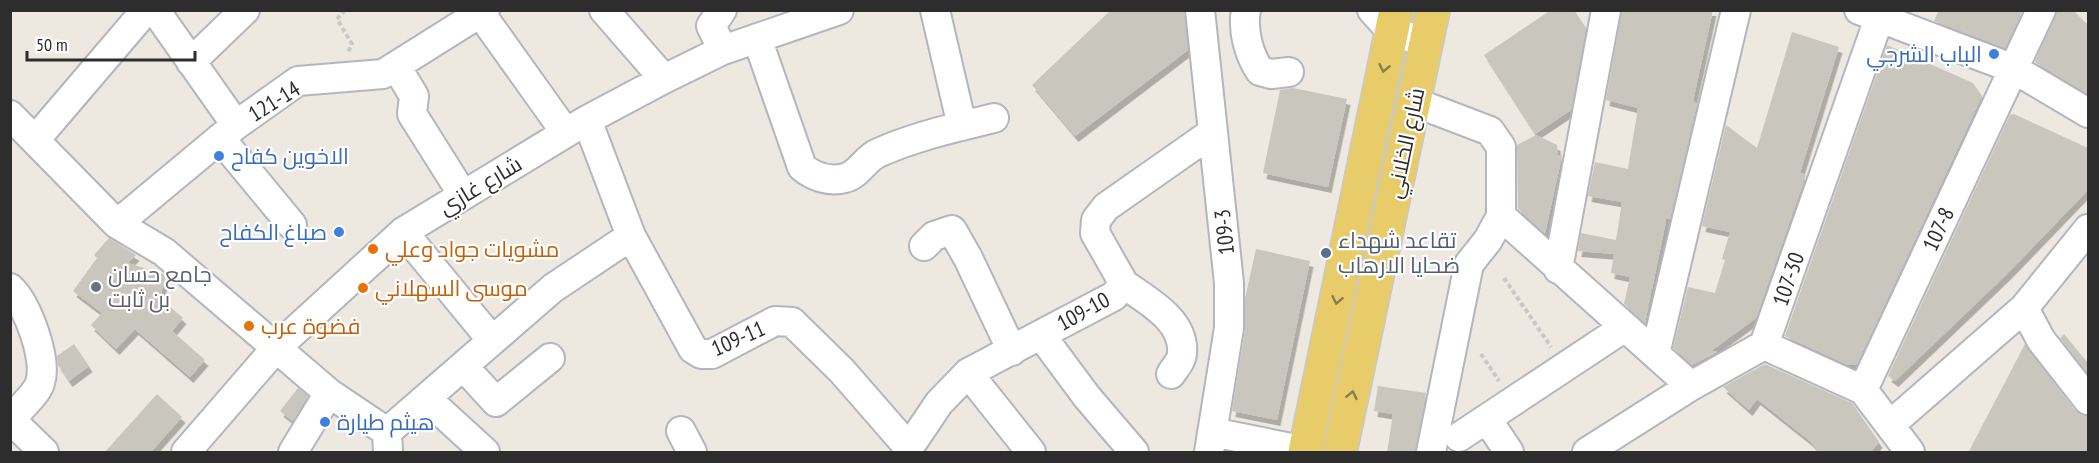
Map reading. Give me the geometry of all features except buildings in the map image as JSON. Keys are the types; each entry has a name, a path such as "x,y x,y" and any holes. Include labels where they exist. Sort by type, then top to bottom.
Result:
{"main road":[{"name":"شارع الخلاني","path":"1306,452 1387,18"},
{"name":"شارع الخلاني","path":"1340,453 1429,26"}],"street":[{"path":"35,140 146,10"},
{"path":"155,10 191,62 228,131 292,225"},
{"path":"604,10 664,79"},
{"path":"722,10 711,26 723,50"},
{"name":"شارع غازي","path":"186,453 276,348 403,232 577,126 664,79 723,50 839,10"},
{"path":"935,10 962,126"},
{"name":"109-3","path":"1200,10 1229,283 1229,317 1224,369 1211,442"},
{"path":"1246,10 1247,38 1251,55 1260,71 1271,74 1289,72"},
{"path":"1558,269 1606,10"},
{"path":"1655,354 1736,10"},
{"name":"107-8","path":"1863,390 2041,10"},
{"name":"121-14","path":"117,224 228,131 298,81 383,74 483,12"},
{"name":"109-11","path":"483,12 577,126 631,236 693,349 701,354 711,354 775,321 792,322 842,370 908,451"},
{"path":"1873,13 2014,69 2088,113"},
{"name":"107-30","path":"1764,345 1873,13"},
{"path":"191,62 229,16"},
{"path":"1387,18 1429,26"},
{"path":"757,38 802,167 812,175 828,179 847,178 875,154 933,131 994,118"},
{"path":"396,66 414,96 412,114 463,195"},
{"path":"1414,102 1491,131 1502,147 1501,216 1488,240 1469,264 1431,453"},
{"path":"10,115 117,224 164,252 388,442 427,399 464,367 491,339 553,288 631,236"},
{"name":"109-10","path":"908,451 939,403 968,373 1114,296 1124,284 1095,233 1096,220 1106,207 1213,132"},
{"path":"1501,216 1691,386"},
{"path":"1587,453 1624,444 1691,386 1764,345 1863,390 1896,443 2024,308 2088,229"},
{"path":"924,246 934,236 952,230 968,258 1012,351"},
{"path":"403,232 491,339"},
{"path":"1124,284 1164,312 1180,337 1182,355 1171,374"},
{"path":"10,288 20,298 41,355 40,383 10,419 44,453"},
{"path":"2024,308 2041,340 2088,399"},
{"path":"1459,437 1625,327"},
{"path":"1041,335 1087,397 1134,453"},
{"path":"464,367 496,402 550,358"},
{"path":"968,373 1031,453"},
{"path":"293,453 329,393"},
{"path":"427,399 485,453"},
{"path":"1487,419 1509,453"},
{"path":"1211,442 1306,452"}],"path":[{"path":"337,78 352,44 337,19 345,10"},
{"path":"1504,278 1565,367"},
{"path":"1481,354 1512,402"}],"place":[{"name":"الباب الشرجي","path":"1994,54"},
{"name":"الاخوين كفاح","path":"219,156"},
{"name":"صباغ الكفاح","path":"339,232"},
{"name":"مشويات جواد وعلي","path":"373,249"},
{"name":"تقاعد شهداء ضحايا الارهاب","path":"1326,253"},
{"name":"جامع حسان بن ثابت","path":"96,287"},
{"name":"موسى السهلاني","path":"363,288"},
{"name":"فضوة عرب","path":"249,326"},
{"name":"هيثم طيارة","path":"325,422"}]}
